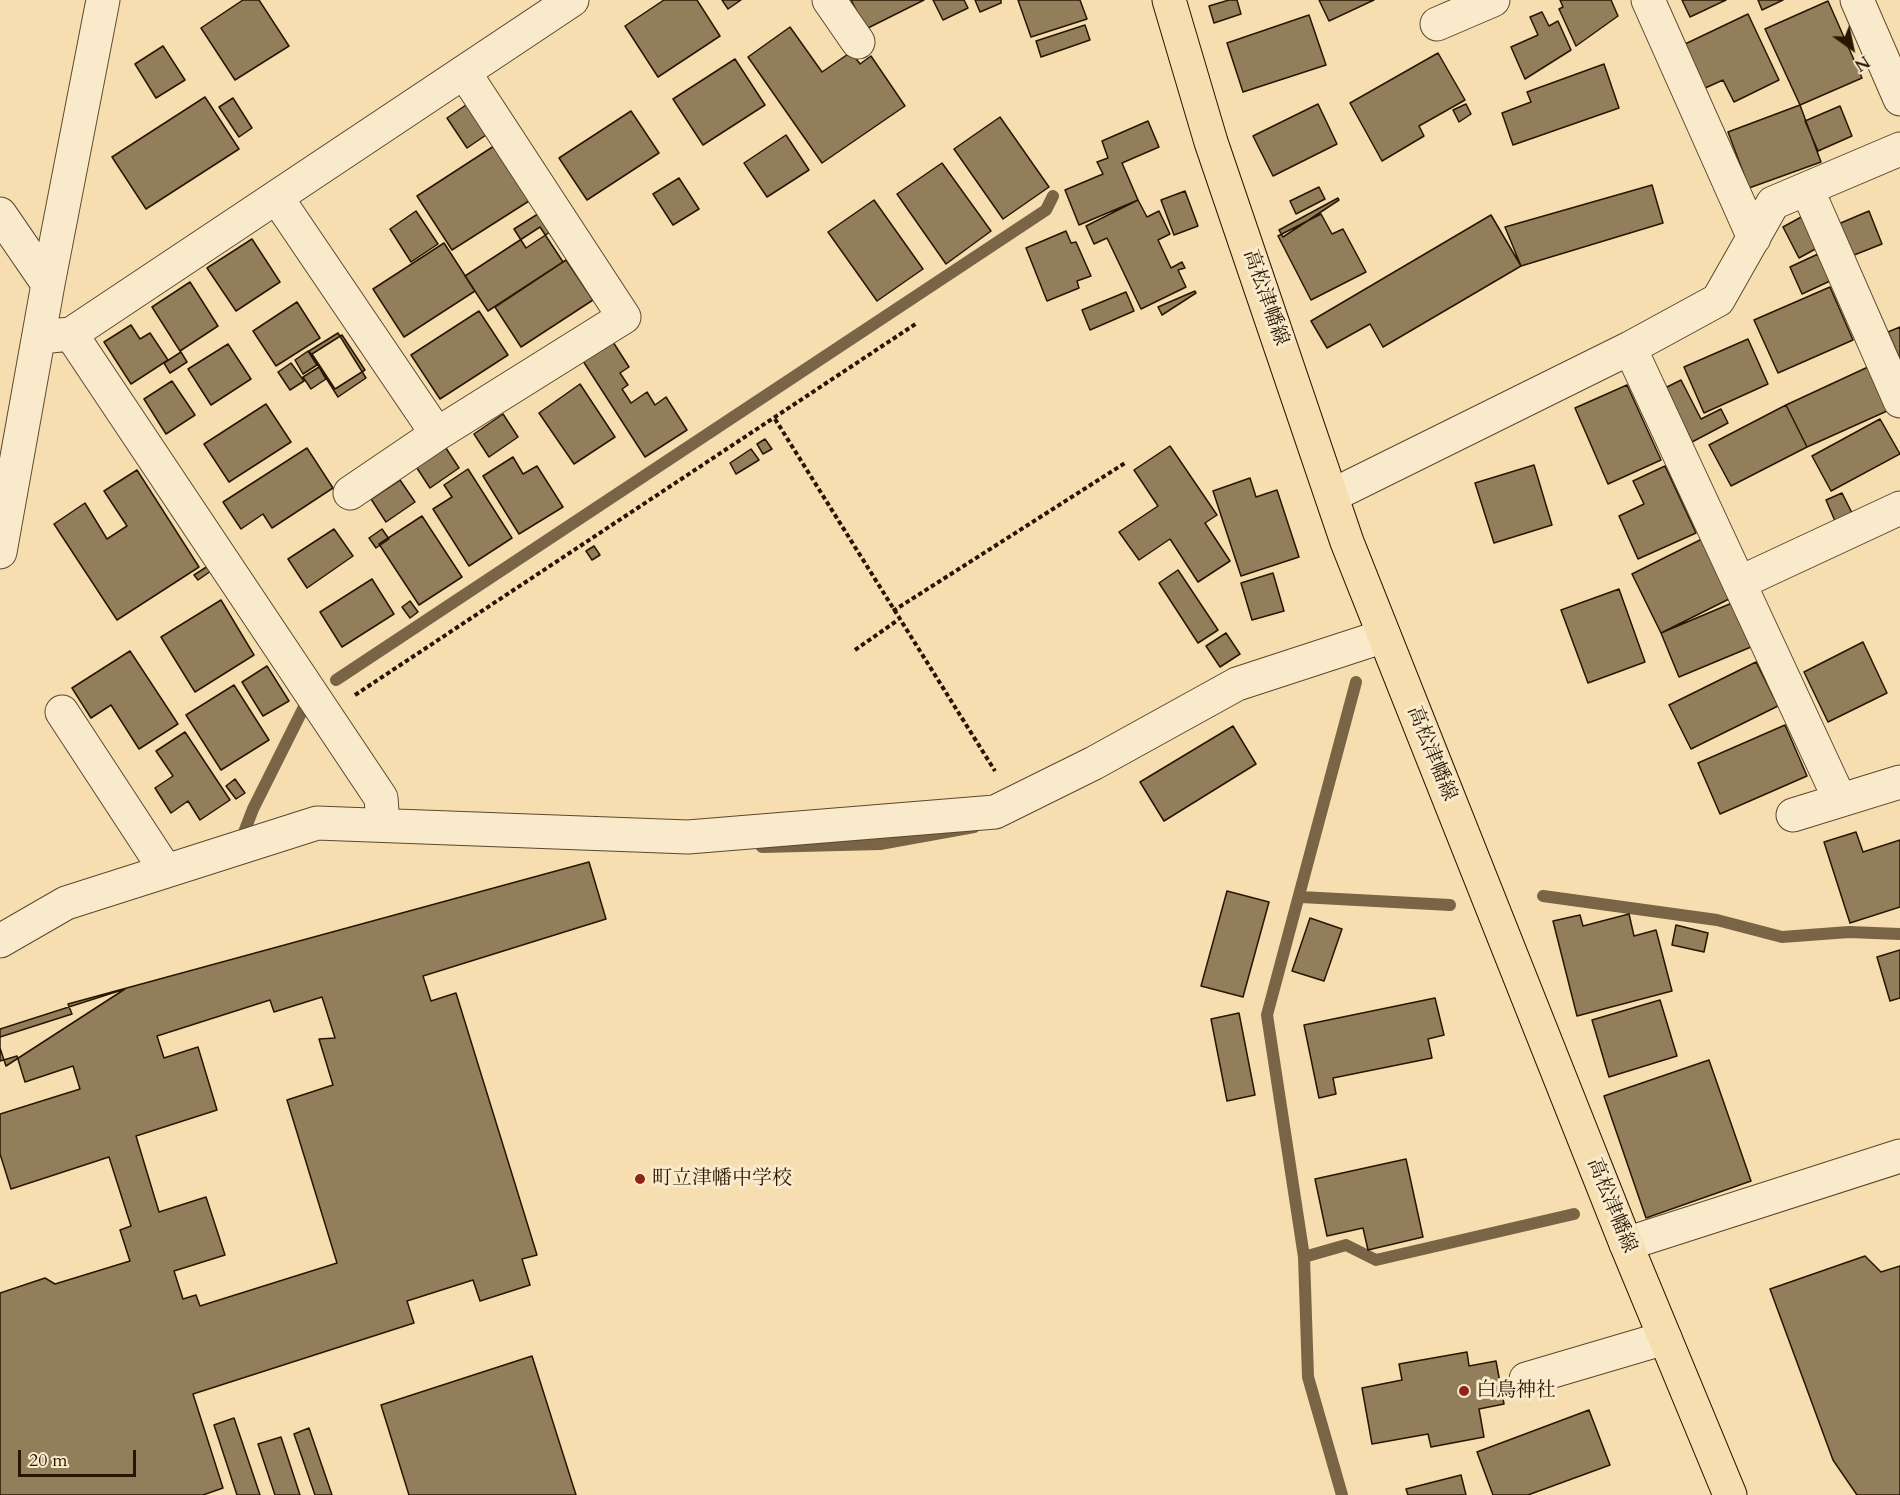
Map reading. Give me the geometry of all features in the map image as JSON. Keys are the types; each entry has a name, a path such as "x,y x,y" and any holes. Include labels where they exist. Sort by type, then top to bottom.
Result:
{"main road":[{"name":"高松津幡線","path":"1169,0 1211,142 1333,495 1347,542 1626,1244 1730,1495"}],"street":[{"path":"0,552 55,336 48,284 103,0"},
{"path":"55,336 277,198 572,0"},
{"path":"829,0 858,42"},
{"path":"1437,24 1493,0"},
{"path":"1648,0 1754,238"},
{"path":"1857,0 1900,99"},
{"path":"350,493 437,434 624,317 464,72"},
{"path":"1333,495 1630,348 1718,300 1773,203 1900,149"},
{"path":"1807,189 1900,401"},
{"path":"277,198 437,434"},
{"path":"0,214 48,284"},
{"path":"55,336 325,714 381,798 383,825"},
{"path":"1630,348 1840,800"},
{"path":"1739,583 1900,508"},
{"path":"0,941 66,903 317,823 688,837 994,812 1094,763 1237,684 1384,636"},
{"path":"62,712 166,871"},
{"path":"1793,815 1900,782"},
{"path":"1626,1244 1900,1156"},
{"path":"1526,1379 1665,1338"}],"path":[{"path":"325,714 775,419 917,323"},
{"path":"775,419 899,621 1015,802"},
{"path":"893,611 1125,463"},
{"path":"855,650 899,621"}],"building":[{"path":"243,0 259,0 289,46 235,80 201,28"},
{"path":"664,0 697,0 720,36 658,77 625,26"},
{"path":"722,0 741,0 728,9"},
{"path":"851,0 924,0 866,29"},
{"path":"933,0 964,0 968,8 943,20"},
{"path":"975,0 1001,0 1001,3 980,12"},
{"path":"1018,0 1080,0 1087,19 1031,37"},
{"path":"1237,0 1241,14 1214,23 1209,6"},
{"path":"1319,0 1374,0 1329,21"},
{"path":"1560,0 1611,0 1618,16 1576,46 1559,9 1563,7"},
{"path":"1682,0 1726,0 1690,17"},
{"path":"1758,0 1783,0 1762,10"},
{"path":"1828,1 1862,78 1800,105 1765,29"},
{"path":"1542,12 1549,26 1558,21 1571,50 1525,79 1511,47 1538,35 1530,17"},
{"path":"1748,14 1779,80 1734,102 1723,80 1703,89 1683,45"},
{"path":"1309,15 1326,65 1243,92 1227,43"},
{"path":"1085,25 1090,40 1041,57 1036,41"},
{"path":"790,27 822,72 851,52 860,64 871,56 905,106 822,163 748,57"},
{"path":"163,46 185,80 156,98 135,64"},
{"path":"1438,53 1465,100 1419,126 1424,136 1382,161 1350,103"},
{"path":"735,59 765,105 703,145 673,99"},
{"path":"1604,64 1619,108 1513,145 1502,113 1531,102 1527,92"},
{"path":"205,97 239,149 146,209 112,157"},
{"path":"233,98 252,128 239,137 219,107"},
{"path":"469,103 489,133 467,148 447,118"},
{"path":"1318,104 1337,144 1273,176 1253,136"},
{"path":"1466,104 1471,114 1459,122 1453,110"},
{"path":"1800,105 1821,162 1749,188 1728,132"},
{"path":"1840,106 1852,136 1818,151 1805,121"},
{"path":"631,111 659,153 587,200 559,158"},
{"path":"1000,117 1049,187 1003,219 954,149"},
{"path":"1148,121 1159,147 1122,163 1138,200 1079,225 1065,190 1103,174 1097,162 1108,158 1102,141"},
{"path":"786,135 809,170 767,197 744,163"},
{"path":"494,146 529,201 452,250 417,196"},
{"path":"942,163 991,231 946,264 897,194"},
{"path":"679,178 699,209 673,225 653,194"},
{"path":"1652,185 1663,223 1521,266 1505,227"},
{"path":"1319,187 1325,199 1296,214 1290,201"},
{"path":"1185,191 1198,226 1174,235 1161,200"},
{"path":"1338,198 1339,200 1283,237 1279,230"},
{"path":"874,200 923,269 877,301 828,232"},
{"path":"1138,200 1147,217 1159,211 1170,234 1158,240 1171,268 1182,262 1185,268 1178,270 1186,287 1141,309 1107,238 1094,244 1086,226"},
{"path":"416,211 438,244 411,262 390,229"},
{"path":"1869,211 1882,244 1849,257 1836,225"},
{"path":"541,212 553,230 526,248 514,229"},
{"path":"1321,214 1332,234 1343,229 1366,272 1311,300 1278,236"},
{"path":"1491,215 1521,266 1383,347 1370,324 1327,348 1311,321"},
{"path":"1803,216 1819,247 1799,258 1783,227"},
{"path":"540,227 563,262 488,311 465,276"},
{"path":"1066,231 1071,243 1076,242 1091,276 1077,281 1079,288 1047,301 1026,248"},
{"path":"252,239 280,282 236,311 207,268"},
{"path":"444,243 475,291 404,337 373,289"},
{"path":"1818,254 1830,281 1802,294 1790,267"},
{"path":"566,260 593,300 521,347 495,307"},
{"path":"190,282 218,326 180,351 152,307"},
{"path":"1830,287 1853,340 1778,373 1754,320"},
{"path":"1195,291 1196,293 1162,315 1158,307"},
{"path":"1126,292 1134,311 1090,330 1082,310"},
{"path":"297,302 320,338 276,366 253,331"},
{"path":"479,311 508,355 440,399 411,355"},
{"path":"131,325 140,339 150,333 168,360 131,384 104,342"},
{"path":"1900,327 1900,360 1888,332"},
{"path":"338,333 366,378 338,397 309,351"},
{"path":"342,335 365,370 335,389 312,354"},
{"path":"1748,339 1768,384 1704,413 1684,367"},
{"path":"613,342 629,367 620,373 628,385 622,389 631,403 647,392 655,405 666,397 687,430 645,457 583,361"},
{"path":"228,344 251,379 211,405 188,369"},
{"path":"308,351 317,365 303,374 295,360"},
{"path":"181,352 187,362 170,373 164,363"},
{"path":"291,363 304,381 290,390 278,372"},
{"path":"319,367 326,379 311,389 303,377"},
{"path":"1868,367 1887,411 1807,447 1786,405"},
{"path":"1681,380 1701,419 1721,409 1728,423 1692,442 1665,388"},
{"path":"172,381 195,415 166,434 144,399"},
{"path":"580,384 615,437 574,464 539,413"},
{"path":"1627,385 1661,460 1608,484 1575,408"},
{"path":"266,404 291,442 229,482 204,444"},
{"path":"1786,405 1807,447 1731,486 1709,445"},
{"path":"503,414 518,437 489,457 474,434"},
{"path":"1880,419 1900,454 1831,491 1812,456"},
{"path":"765,439 772,449 763,454 757,444"},
{"path":"444,445 459,468 430,488 415,465"},
{"path":"1170,446 1217,515 1205,523 1230,561 1198,582 1170,539 1139,560 1119,532 1158,506 1134,470"},
{"path":"307,448 333,488 272,528 263,514 241,529 223,502"},
{"path":"751,449 759,460 736,474 730,463"},
{"path":"513,457 523,474 537,466 563,507 519,534 483,476"},
{"path":"1534,465 1552,525 1494,543 1475,483"},
{"path":"1665,466 1696,533 1638,559 1619,516 1644,504 1633,481"},
{"path":"468,469 512,538 469,566 433,509 452,497 444,485"},
{"path":"137,470 199,567 117,620 54,524 85,503 107,539 127,526 104,491"},
{"path":"1250,478 1256,497 1277,490 1299,557 1241,576 1213,491"},
{"path":"400,480 415,502 386,522 371,499"},
{"path":"1842,493 1852,513 1835,521 1826,500"},
{"path":"422,516 462,577 419,605 379,544"},
{"path":"334,529 353,556 307,588 288,559"},
{"path":"382,529 389,539 376,548 369,538"},
{"path":"1702,539 1731,598 1661,633 1632,574"},
{"path":"594,546 600,555 592,560 586,551"},
{"path":"208,566 211,571 198,580 194,575"},
{"path":"1178,570 1218,630 1198,643 1159,583"},
{"path":"1273,573 1284,611 1252,620 1241,583"},
{"path":"372,579 394,614 342,647 320,612"},
{"path":"1619,589 1645,662 1588,683 1561,610"},
{"path":"221,600 254,655 195,692 161,637"},
{"path":"410,601 418,612 410,618 402,607"},
{"path":"1732,603 1751,647 1679,677 1661,633"},
{"path":"1226,633 1240,654 1220,667 1206,646"},
{"path":"1863,642 1887,693 1828,722 1804,672"},
{"path":"130,651 178,724 139,749 111,705 91,718 72,688"},
{"path":"1756,662 1778,706 1691,749 1669,705"},
{"path":"267,666 289,701 263,716 242,682"},
{"path":"234,685 269,740 221,770 186,715"},
{"path":"1785,725 1807,776 1720,814 1698,763"},
{"path":"1233,726 1256,764 1164,821 1140,782"},
{"path":"185,732 230,800 200,820 188,801 171,813 155,788 173,776 156,751"},
{"path":"235,779 245,793 236,799 226,786"},
{"path":"1856,832 1863,852 1900,840 1900,907 1850,923 1824,842"},
{"path":"589,862 606,919 423,976 431,1001 456,993 537,1255 522,1259 530,1285 480,1301 473,1280 407,1301 414,1323 193,1394 223,1488 203,1495 0,1495 0,1293 45,1278 55,1284 130,1261 120,1230 131,1226 109,1157 11,1189 0,1154 0,1114 80,1089 73,1066 25,1082 17,1056 0,1061 0,1037 72,1014 68,1004","holes":["322,997 335,1038 319,1039 333,1085 287,1100 337,1263 200,1306 196,1295 183,1299 174,1271 225,1255 206,1197 159,1212 136,1136 217,1110 198,1047 164,1058 157,1036 270,1000 274,1012"]},
{"path":"1227,891 1269,902 1243,997 1201,986"},
{"path":"1629,914 1634,936 1656,930 1672,991 1577,1016 1553,921 1580,915 1583,926"},
{"path":"1310,918 1342,929 1324,981 1292,971"},
{"path":"1676,925 1708,933 1704,952 1672,945"},
{"path":"1900,950 1900,998 1890,1001 1877,957"},
{"path":"125,989 6,1066 0,1048 0,1029"},
{"path":"1435,998 1444,1035 1428,1039 1432,1058 1333,1078 1336,1094 1319,1098 1304,1025"},
{"path":"1660,1000 1677,1056 1609,1077 1592,1020"},
{"path":"1239,1013 1255,1095 1227,1101 1211,1019"},
{"path":"1709,1060 1751,1181 1646,1218 1604,1096"},
{"path":"1406,1159 1423,1237 1368,1250 1363,1228 1327,1236 1315,1179"},
{"path":"1865,1256 1881,1272 1900,1266 1900,1495 1857,1495 1833,1460 1770,1289"},
{"path":"1467,1352 1469,1366 1496,1361 1504,1404 1479,1409 1484,1437 1431,1447 1428,1434 1372,1444 1362,1388 1402,1380 1399,1364"},
{"path":"532,1356 576,1495 409,1495 381,1405"},
{"path":"1589,1410 1610,1465 1528,1495 1493,1495 1477,1452"},
{"path":"234,1418 260,1495 237,1495 214,1425"},
{"path":"309,1428 332,1495 315,1495 294,1434"},
{"path":"281,1437 300,1495 275,1495 258,1444"},
{"path":"1461,1475 1466,1495 1408,1495 1406,1489"}],"waterway":[{"path":"336,680 1046,210 1053,196"},
{"path":"1304,1257 1267,1015 1356,682"},
{"path":"243,835 253,809 305,705"},
{"path":"762,847 880,844 974,827"},
{"path":"1543,896 1717,920 1782,937 1849,932 1900,934"},
{"path":"1301,897 1450,905"},
{"path":"1342,1495 1308,1377 1304,1257 1346,1245 1376,1260 1574,1214"}],"place":[{"name":"町立津幡中学校","path":"640,1179"},
{"name":"白鳥神社","path":"1464,1391"}]}
